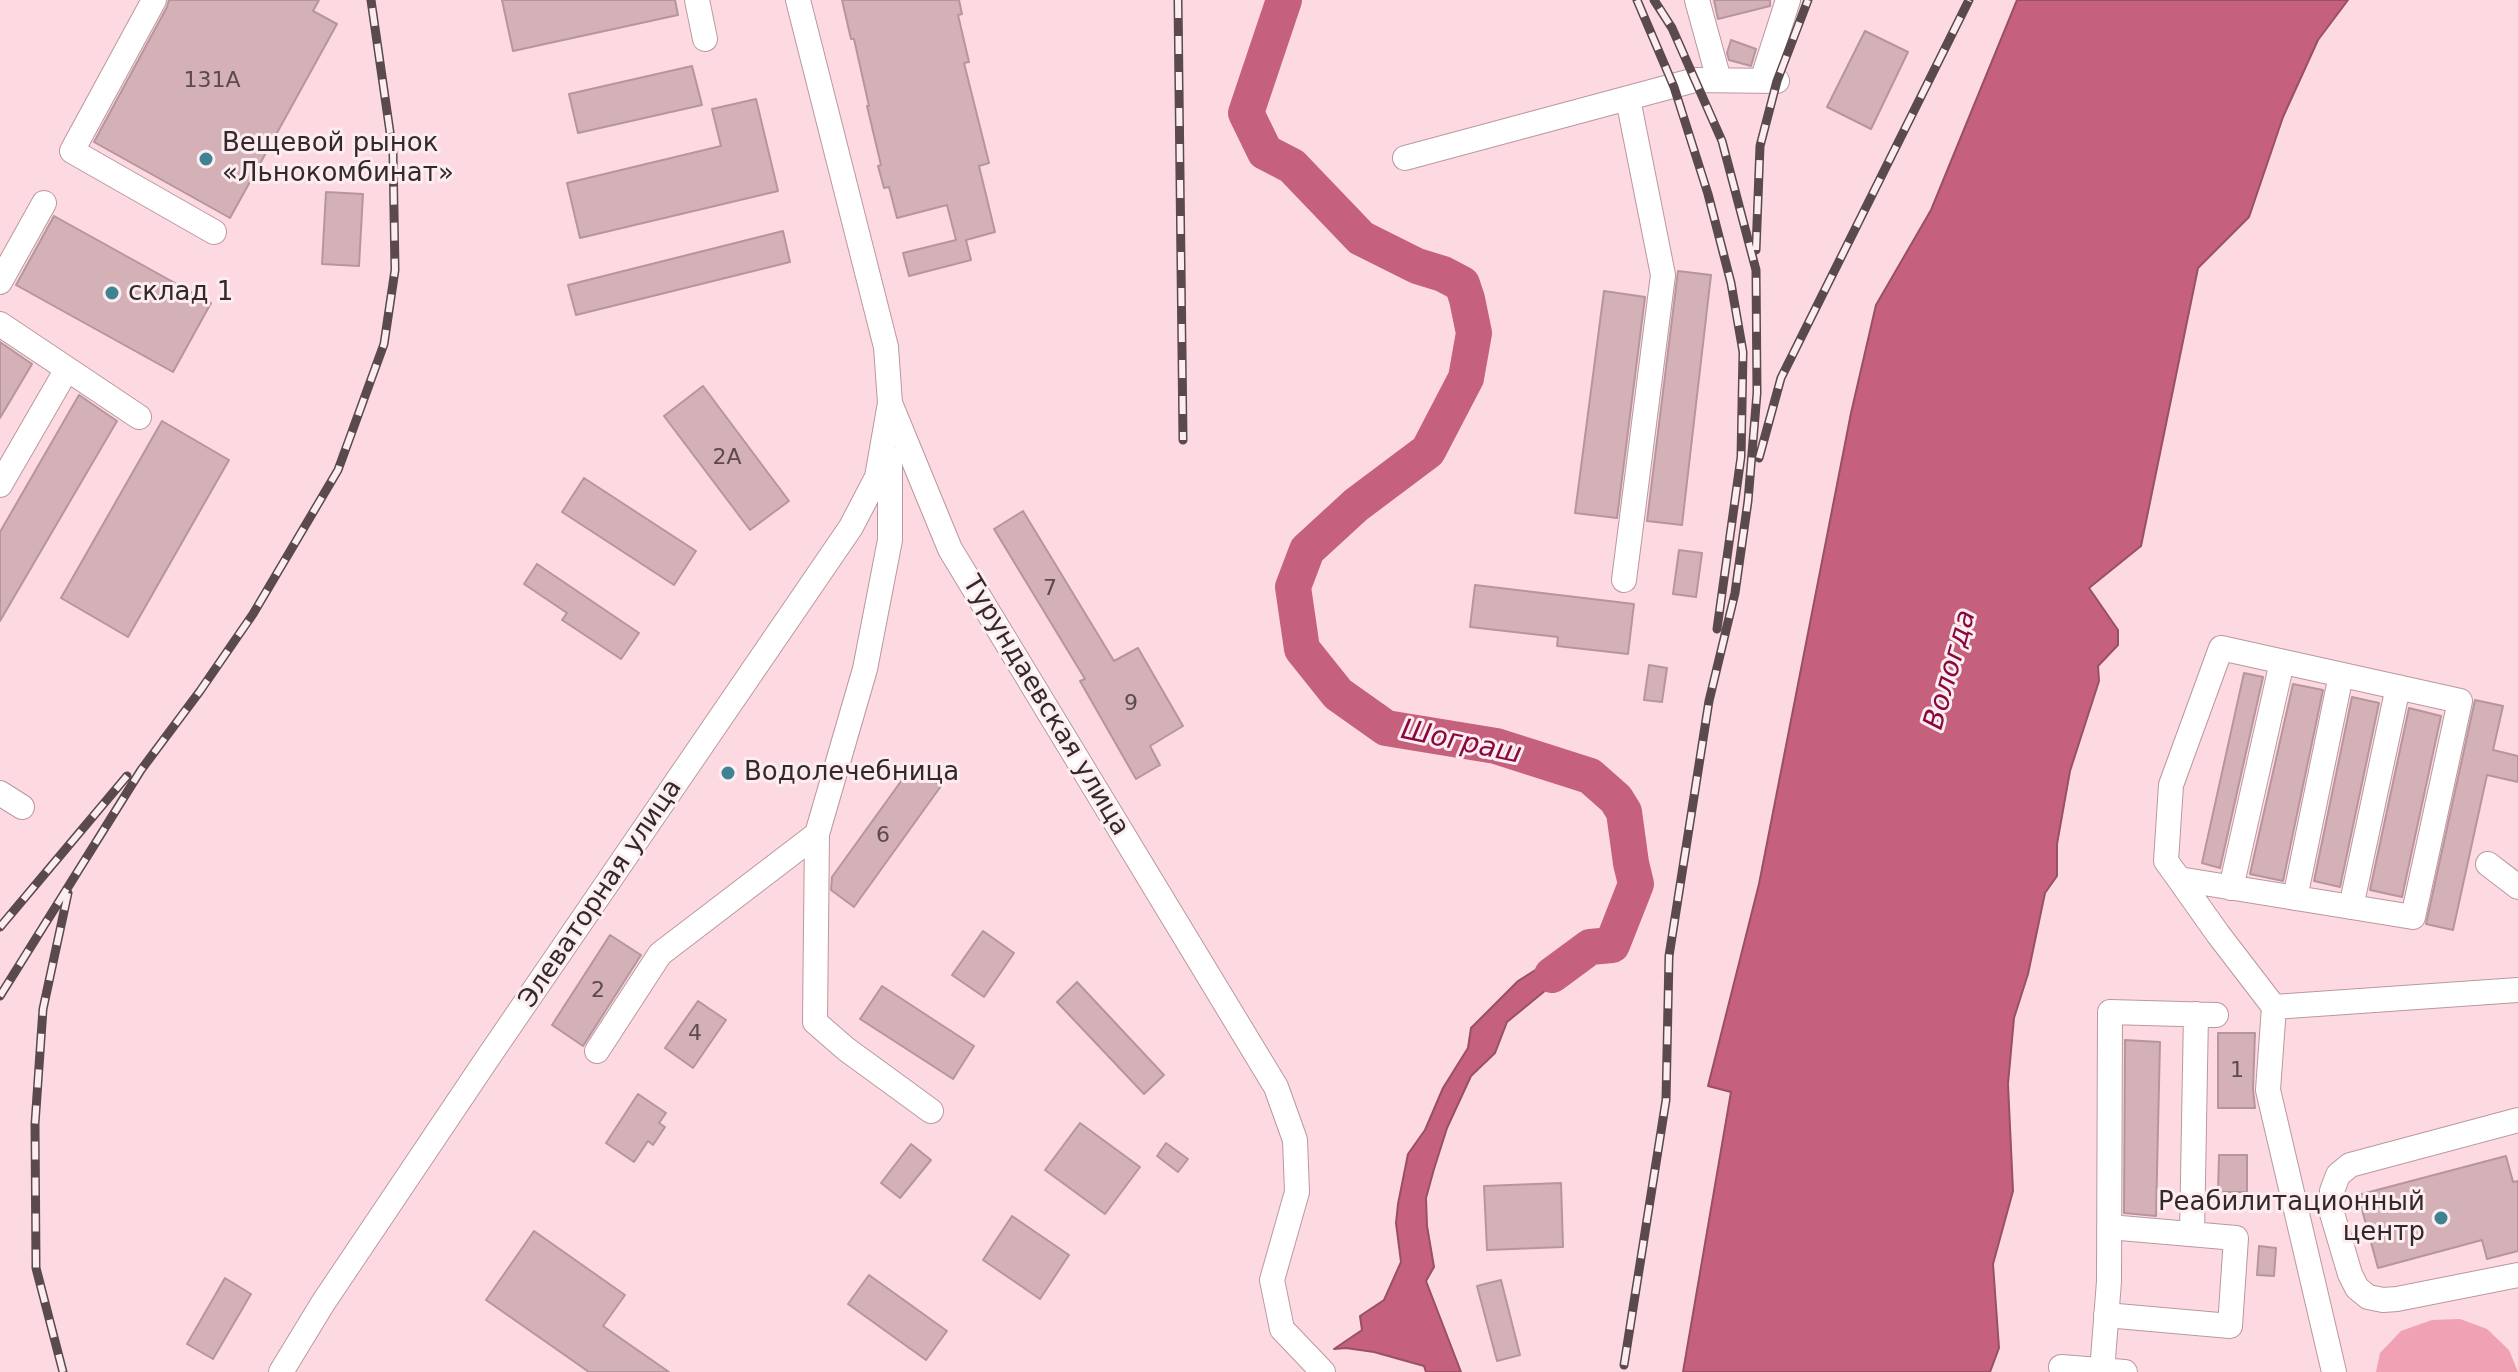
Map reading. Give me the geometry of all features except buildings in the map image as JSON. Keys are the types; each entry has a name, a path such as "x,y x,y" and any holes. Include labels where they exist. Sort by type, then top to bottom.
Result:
{"street":[{"path":"154,0 72,151 214,232"},
{"path":"697,0 705,39"},
{"name":"Турундаевская улица","path":"798,0 886,347 890,403 950,549 1276,1087 1295,1140 1297,1192 1272,1280 1282,1329 1323,1372"},
{"path":"1697,0 1719,80"},
{"path":"1405,158 1695,80 1770,81 1788,0"},
{"path":"1624,580 1663,275 1628,99"},
{"path":"0,282 44,203"},
{"path":"0,324 139,417"},
{"path":"0,485 67,369"},
{"path":"890,403 890,540 865,669 817,834 815,1022 846,1049 931,1111"},
{"name":"Элеваторная улица","path":"281,1372 323,1303 478,1072 851,527 877,477 890,403"},
{"path":"2179,879 2413,917 2460,701 2221,648 2171,785 2166,861 2179,879 2274,1007 2268,1090 2334,1372"},
{"path":"2231,888 2282,662"},
{"path":"2295,898 2341,675"},
{"path":"2351,907 2398,687"},
{"path":"0,793 22,807"},
{"path":"597,1051 660,954 817,834"},
{"path":"2488,864 2518,887"},
{"path":"2274,1007 2518,990"},
{"path":"2061,1367 2110,1371 2106,1315 2110,1012 2206,1015 2192,1234"},
{"path":"2518,1120 2350,1165 2338,1175 2332,1191 2331,1210 2350,1274 2357,1288 2368,1297 2397,1299 2518,1275"},
{"path":"2106,1315 2230,1326 2236,1238 2109,1227"}],"shaded area":[{"path":"2460,1319 2487,1329 2509,1350 2518,1372 2376,1372 2380,1353 2401,1331 2432,1320"}],"water":[{"name":"Вологда","path":"2017,0 2348,0 2318,40 2283,117 2249,217 2198,268 2141,546 2089,588 2118,630 2118,645 2098,666 2099,681 2070,771 2057,844 2057,876 2045,893 2028,974 2014,1018 2008,1084 2013,1191 1993,1264 1999,1348 1990,1372 1683,1372 1731,1092 1708,1086 1759,884 1851,413 1876,305 1931,210"},
{"path":"1590,947 1574,967 1507,1022 1495,1053 1471,1076 1447,1128 1434,1169 1426,1198 1434,1267 1426,1281 1461,1372 1426,1372 1424,1366 1374,1352 1334,1349 1362,1330 1360,1316 1384,1300 1401,1262 1396,1223 1408,1154 1425,1130 1443,1088 1468,1048 1471,1028 1518,981 1559,955"}],"waterway":[{"name":"Шограш","path":"1284,0 1246,113 1265,152 1292,166 1361,238 1462,284 1474,333 1466,378 1428,451 1356,505 1307,550 1293,587 1302,649 1338,694 1386,728 1496,746 1590,776 1616,799 1624,812 1636,884 1612,945 1590,947 1552,975"}],"railway":[{"path":"0,996 141,770 253,614 338,470 384,344 395,270 393,153 371,0"},
{"path":"1178,0 1183,440"},
{"path":"1637,0 1674,87 1708,194 1731,283 1743,352 1741,457 1717,629"},
{"path":"1624,1365 1666,1100 1669,956 1709,701 1735,593 1748,501 1757,393 1756,270 1722,141 1672,28 1654,0"},
{"path":"1756,250 1760,146 1777,81 1808,0"},
{"path":"1759,458 1781,378 1969,0"},
{"path":"0,927 127,776"},
{"path":"63,1372 36,1268 35,1124 43,1009 68,893"}],"place":[{"name":"Вещевой рынок «Льнокомбинат»","path":"206,159"},
{"name":"склад 1","path":"112,293"},
{"name":"Водолечебница","path":"728,773"},
{"name":"Реабилитационный центр","path":"2441,1218"}]}
